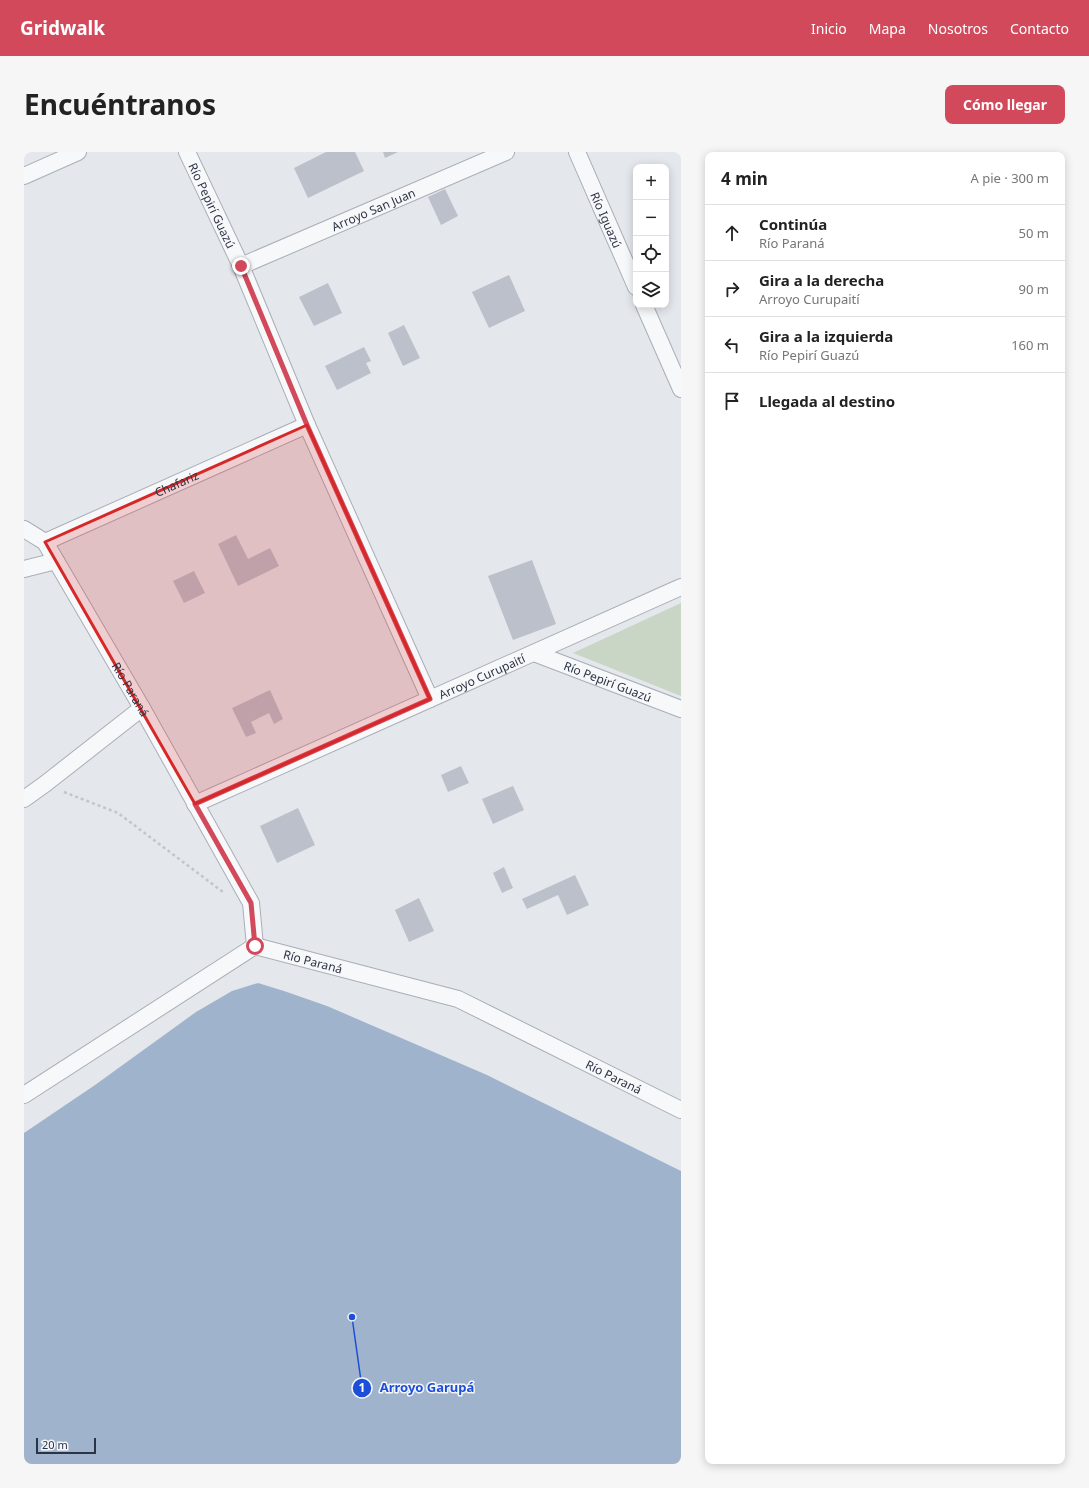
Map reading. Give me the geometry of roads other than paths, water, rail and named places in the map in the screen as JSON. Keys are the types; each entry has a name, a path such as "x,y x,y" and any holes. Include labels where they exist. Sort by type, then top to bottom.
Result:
{"street":[{"path":"24,176 78,152"},
{"name":"Río Pepirí Guazú","path":"187,152 241,266 307,425 430,699"},
{"name":"Arroyo San Juan","path":"241,266 506,152"},
{"name":"Río Iguazú","path":"577,152 633,280"},
{"path":"645,308 681,389"},
{"name":"Chafariz","path":"45,542 307,425"},
{"name":"Río Paraná","path":"24,529 45,542 142,708 251,903 255,946 458,999 681,1110"},
{"path":"24,569 56,561"},
{"name":"Arroyo Curupaití","path":"195,804 681,587"},
{"name":"Río Pepirí Guazú","path":"534,653 681,709"},
{"path":"24,799 142,708"},
{"path":"24,1095 255,946"}],"water":[{"path":"258,983 327,1006 487,1075 681,1171 681,1464 24,1464 24,1133 95,1085 196,1012 232,991"}],"place":[{"name":"Arroyo Garupá","path":"352,1317"}]}
